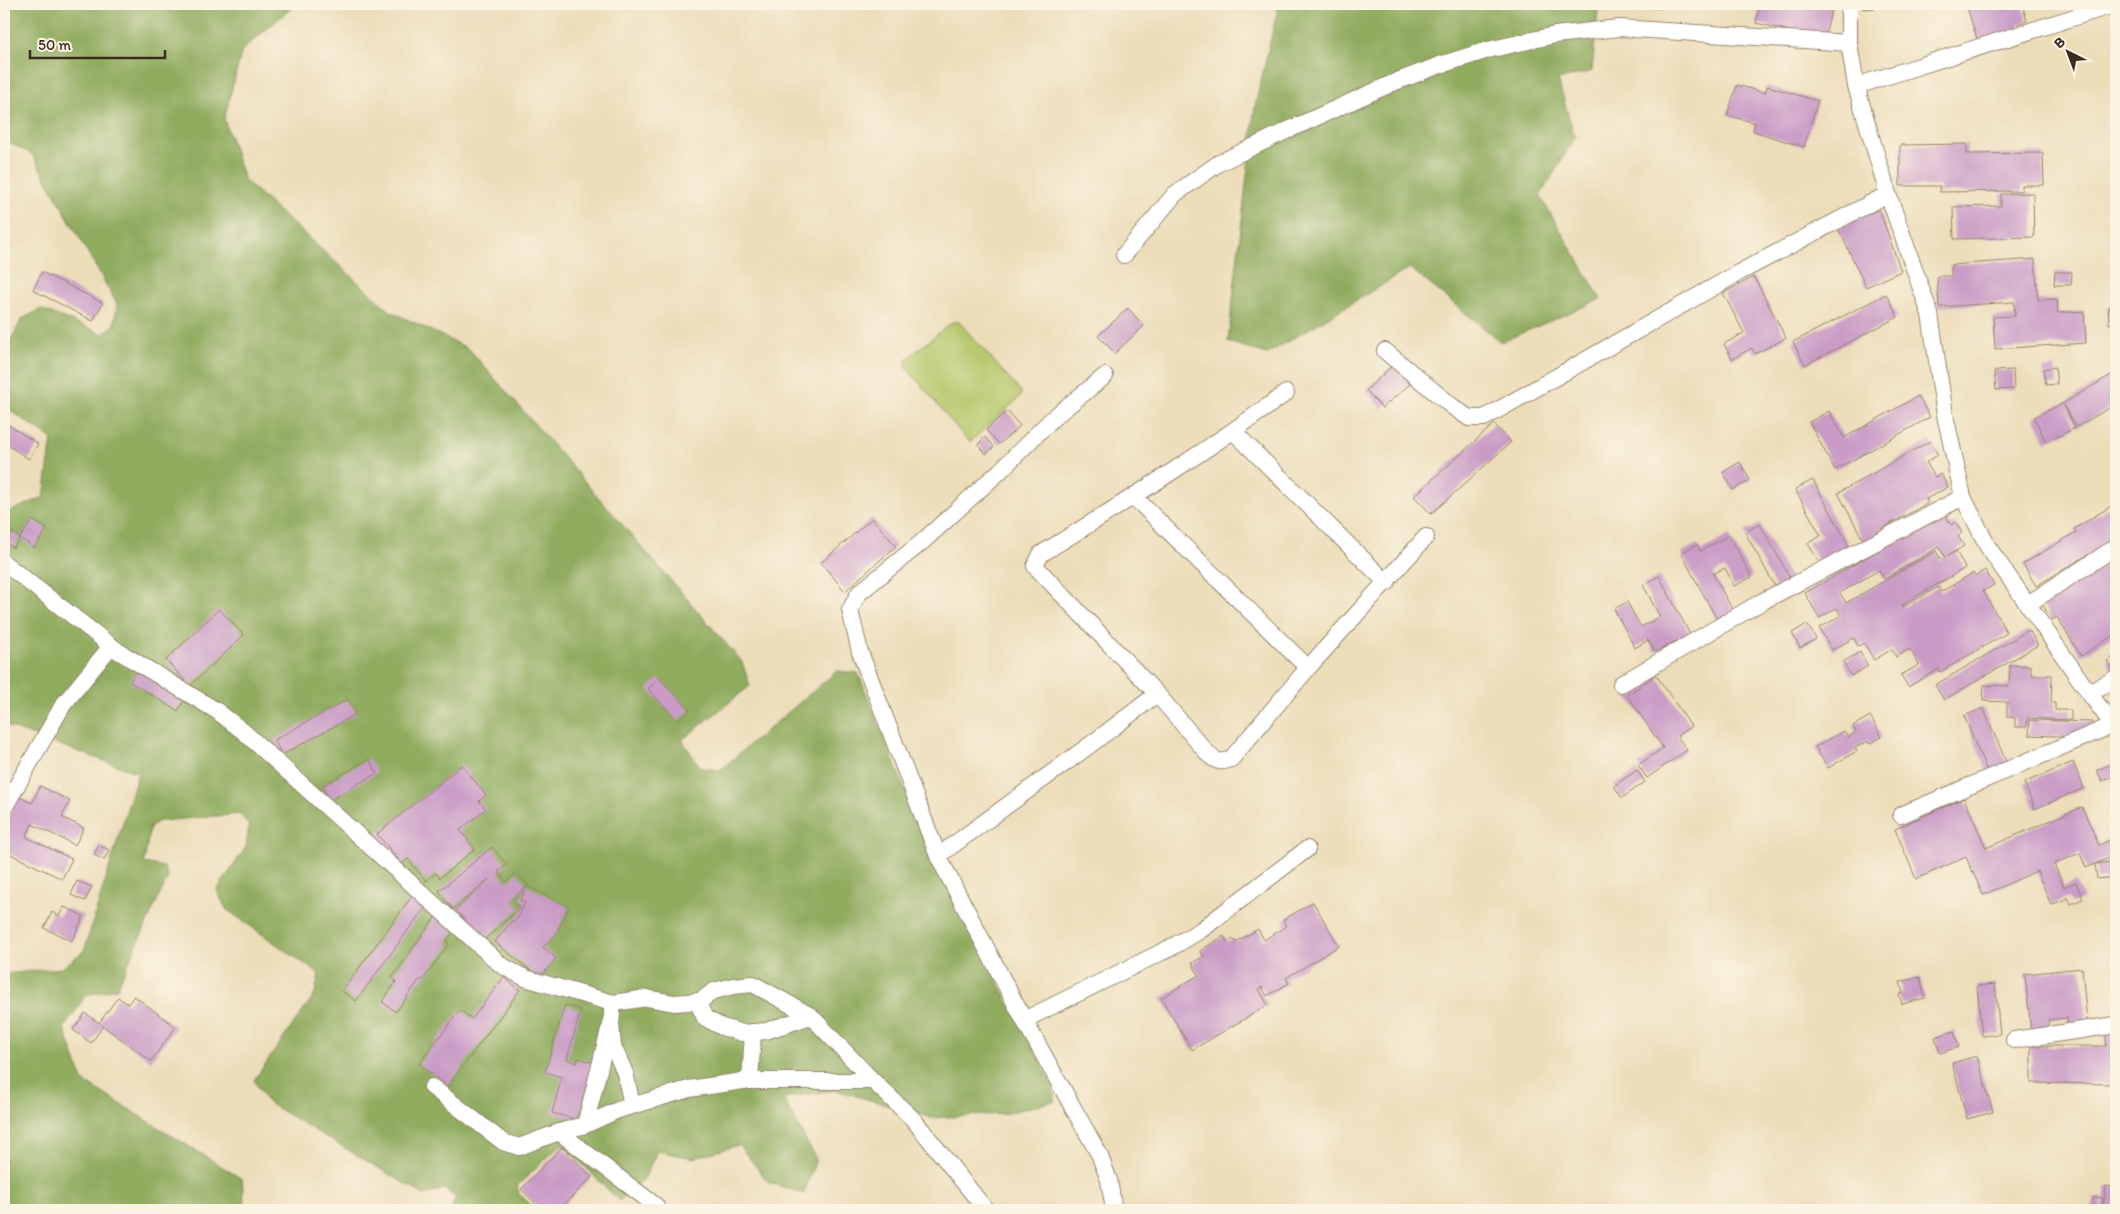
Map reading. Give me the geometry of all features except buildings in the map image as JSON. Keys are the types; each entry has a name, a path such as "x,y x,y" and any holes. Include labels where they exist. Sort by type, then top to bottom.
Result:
{"street":[{"path":"1849,4 1849,43 1856,86 1888,194 1930,314 1945,415 1963,497 1988,547 2089,693 2115,727 1901,815"},
{"path":"1856,86 2116,4"},
{"path":"1124,255 1175,194 1220,163 1286,130 1395,82 1440,64 1480,52 1554,35 1619,28 1849,43"},
{"path":"1385,351 1469,418 1484,418 1740,272 1888,194"},
{"path":"1105,376 1053,418 922,542 859,593 850,610 860,652 938,856 1024,1020 1099,1154 1109,1180 1114,1210"},
{"path":"1286,393 1233,432 1134,497 1041,554 1035,566 1157,694 1215,761 1222,762 1231,759 1242,748 1308,668 1387,583 1426,537"},
{"path":"1233,432 1387,583"},
{"path":"1134,497 1308,668"},
{"path":"1621,684 1763,601 1963,497"},
{"path":"2028,604 2116,547"},
{"path":"4,563 111,646 217,711 244,732 501,965 533,981 613,1003 648,998 674,1003 697,1001 714,991 733,986 753,984 811,1016 872,1081 913,1119 986,1210"},
{"path":"4,808 63,705 111,646"},
{"path":"2089,693 2116,678"},
{"path":"938,856 1157,694"},
{"path":"1024,1020 1172,947 1200,930 1307,849"},
{"path":"697,1001 705,1018 722,1027 742,1033 766,1031 811,1016"},
{"path":"585,1125 611,1024 613,1003"},
{"path":"611,1024 613,1046 625,1073 632,1106"},
{"path":"2014,1040 2116,1024"},
{"path":"750,1081 752,1032"},
{"path":"432,1087 503,1142 519,1148 559,1132 585,1125 618,1110 690,1089 750,1081 872,1081"},
{"path":"559,1132 656,1206"}],"green space":[{"path":"4,4 296,4 242,50 224,119 244,180 390,311 469,349 742,662 750,686 682,740 701,768 720,770 837,671 858,673 933,859 1054,1087 1055,1101 1003,1114 932,1118 836,1090 783,1098 816,1159 804,1194 768,1182 739,1145 693,1158 657,1151 645,1177 619,1201 562,1144 517,1186 519,1194 537,1210 450,1210 456,1198 444,1189 424,1195 267,1102 254,1080 315,994 319,974 226,909 217,890 246,847 249,825 240,814 159,821 150,827 144,863 164,867 168,877 117,988 86,995 64,1028 83,1081 242,1179 245,1210 4,1210 4,974 62,968 84,951 138,773 4,725 4,514 44,497 52,439 4,406 4,353 22,319 41,309 103,334 114,325 117,304 32,154 4,140"},
{"path":"1279,4 1689,4 1690,9 1598,10 1592,71 1558,80 1575,138 1540,196 1601,299 1501,342 1410,268 1267,354 1228,342 1255,106"},
{"path":"952,322 959,322 1021,392 1020,397 971,441 966,439 907,368 906,360"}]}
